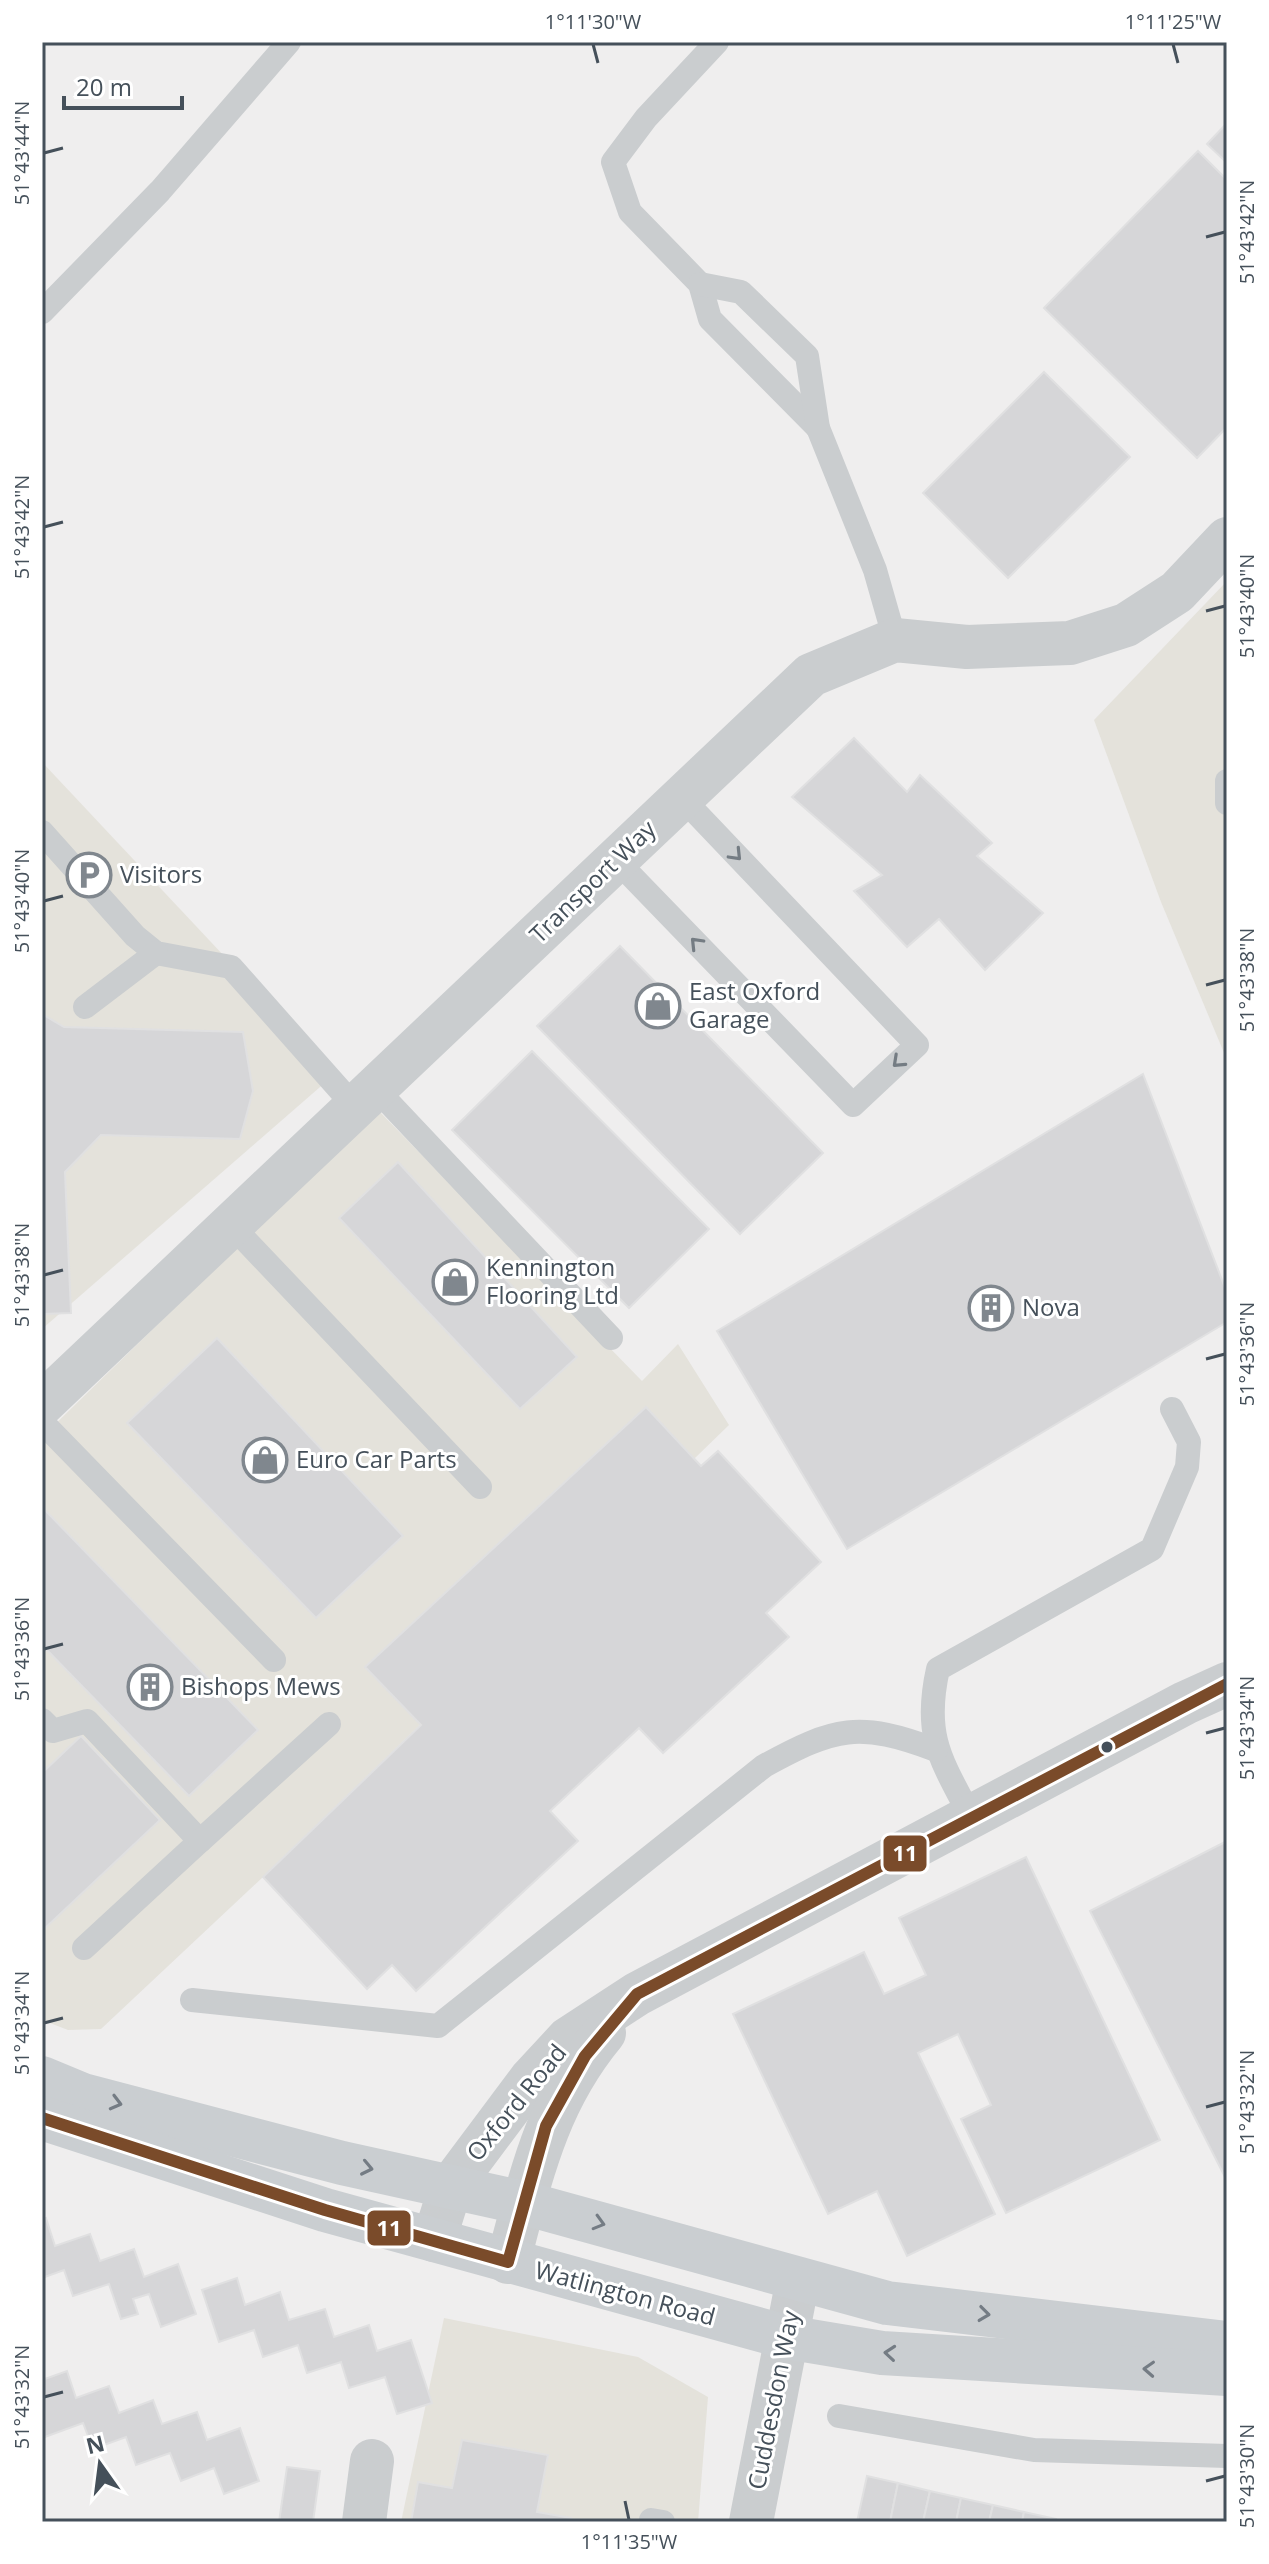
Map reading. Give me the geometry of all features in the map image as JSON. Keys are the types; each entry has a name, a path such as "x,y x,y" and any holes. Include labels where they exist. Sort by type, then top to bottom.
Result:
{"main road":[{"path":"42,2078 83,2095 342,2163 524,2203 887,2303 1227,2343"},
{"name":"Watlington Road","path":"42,2118 325,2210 786,2337 882,2353 1227,2374"}],"street":[{"name":"Transport Way","path":"42,1404 811,675 895,640 967,647 1070,643 1126,625 1177,592 1227,539"},
{"name":"Oxford Road","path":"434,2240 451,2186 503,2113 568,2039 637,1994 1185,1703 1227,1684"},
{"name":"Oxford Road","path":"508,2262 546,2126 585,2056 637,1994"},
{"name":"Cuddesdon Way","path":"751,2522 798,2279"},
{"path":"364,2522 372,2461"}],"lane":[{"path":"42,312 160,191 289,42"},
{"path":"717,42 646,118 613,162 630,212 700,284 710,319 818,428"},
{"path":"700,284 741,292 807,356 818,428 875,570 895,640"},
{"path":"1227,781 1227,803"},
{"path":"616,860 853,1105 917,1045 682,798"},
{"path":"42,832 135,936 156,953 231,967 611,1338"},
{"path":"85,1007 156,953"},
{"path":"232,1226 480,1487"},
{"path":"971,1817 936,1750 931,1703 938,1669 1152,1549 1187,1467 1189,1442 1172,1409"},
{"path":"42,1422 274,1660"},
{"path":"42,1720 53,1731 87,1721 200,1841"},
{"path":"84,1948 329,1724"},
{"path":"192,2000 438,2026 764,1766 803,1745 866,1730 890,1733 936,1750"},
{"path":"839,2416 1034,2450 1227,2456"}],"shaded area":[{"path":"1227,581 1227,1060 1161,902 1094,720"},
{"path":"42,762 335,1074 42,1329"},
{"path":"378,1110 642,1381 678,1344 729,1425 263,1877 101,2029 68,2030 42,2020 42,1437"},
{"path":"444,2318 638,2357 708,2397 698,2522 401,2522"}],"building":[{"path":"1227,123 1227,163 1207,144"},
{"path":"1198,151 1227,180 1227,427 1197,458 1044,308"},
{"path":"1044,372 1130,457 1008,578 923,493"},
{"path":"854,738 907,792 920,775 992,843 977,856 1043,913 985,970 939,919 907,947 854,891 882,875 792,797"},
{"path":"620,946 823,1153 740,1234 537,1026"},
{"path":"42,1014 64,1027 243,1032 253,1091 240,1139 101,1135 65,1172 71,1313 42,1314"},
{"path":"532,1051 709,1229 629,1308 452,1130"},
{"name":"Nova","path":"1143,1074 1227,1293 1227,1322 847,1549 717,1331"},
{"path":"398,1162 577,1357 520,1409 339,1218"},
{"path":"217,1338 403,1536 316,1618 127,1423"},
{"path":"646,1407 701,1466 718,1451 821,1562 766,1613 789,1637 663,1753 639,1728 550,1811 578,1841 416,1991 392,1965 367,1989 263,1877 421,1725 365,1667"},
{"name":"Bishops Mews","path":"42,1507 258,1730 189,1796 42,1645"},
{"path":"81,1736 160,1820 42,1931 42,1773"},
{"path":"1227,1841 1227,2181 1090,1911"},
{"path":"1026,1857 1160,2140 1006,2213 961,2119 991,2105 958,2034 918,2053 995,2214 907,2256 877,2191 828,2214 733,2014 864,1952 884,1994 926,1975 899,1918"},
{"path":"46,2218 55,2246 90,2234 100,2261 134,2249 144,2277 178,2264 196,2314 161,2327 149,2294 133,2299 138,2314 121,2319 109,2284 73,2296 64,2270 42,2278 42,2220"},
{"path":"237,2278 245,2305 280,2292 289,2320 325,2309 334,2337 369,2325 377,2351 411,2340 432,2403 397,2414 385,2377 349,2388 341,2362 307,2373 298,2345 263,2357 254,2330 219,2342 202,2290"},
{"path":"67,2371 76,2398 109,2386 119,2413 153,2400 162,2424 197,2412 207,2440 240,2428 259,2481 224,2494 214,2468 181,2481 170,2453 136,2465 126,2437 93,2449 83,2423 42,2438 42,2380"},
{"path":"462,2440 548,2455 537,2512 571,2518 573,2522 411,2522 418,2482 452,2488"},
{"path":"287,2467 320,2471 313,2522 279,2522"},
{"path":"867,2476 898,2483 890,2522 857,2522"},
{"path":"898,2483 930,2491 923,2522 890,2522"},
{"path":"930,2491 961,2498 956,2522 923,2522"},
{"path":"961,2498 993,2505 989,2522 956,2522"},
{"path":"993,2505 1024,2512 1022,2522 989,2522"},
{"path":"1024,2512 1056,2519 1055,2522 1022,2522"}],"transit line":[{"name":"11","path":"42,2118 325,2210 508,2262 546,2126 585,2056 637,1994 1227,1684"}],"place":[{"name":"Visitors","path":"89,875"},
{"name":"East Oxford Garage","path":"658,1006"},
{"name":"Kennington Flooring Ltd","path":"455,1282"},
{"name":"Nova","path":"991,1308"},
{"name":"Euro Car Parts","path":"265,1460"},
{"name":"Bishops Mews","path":"150,1687"}]}
